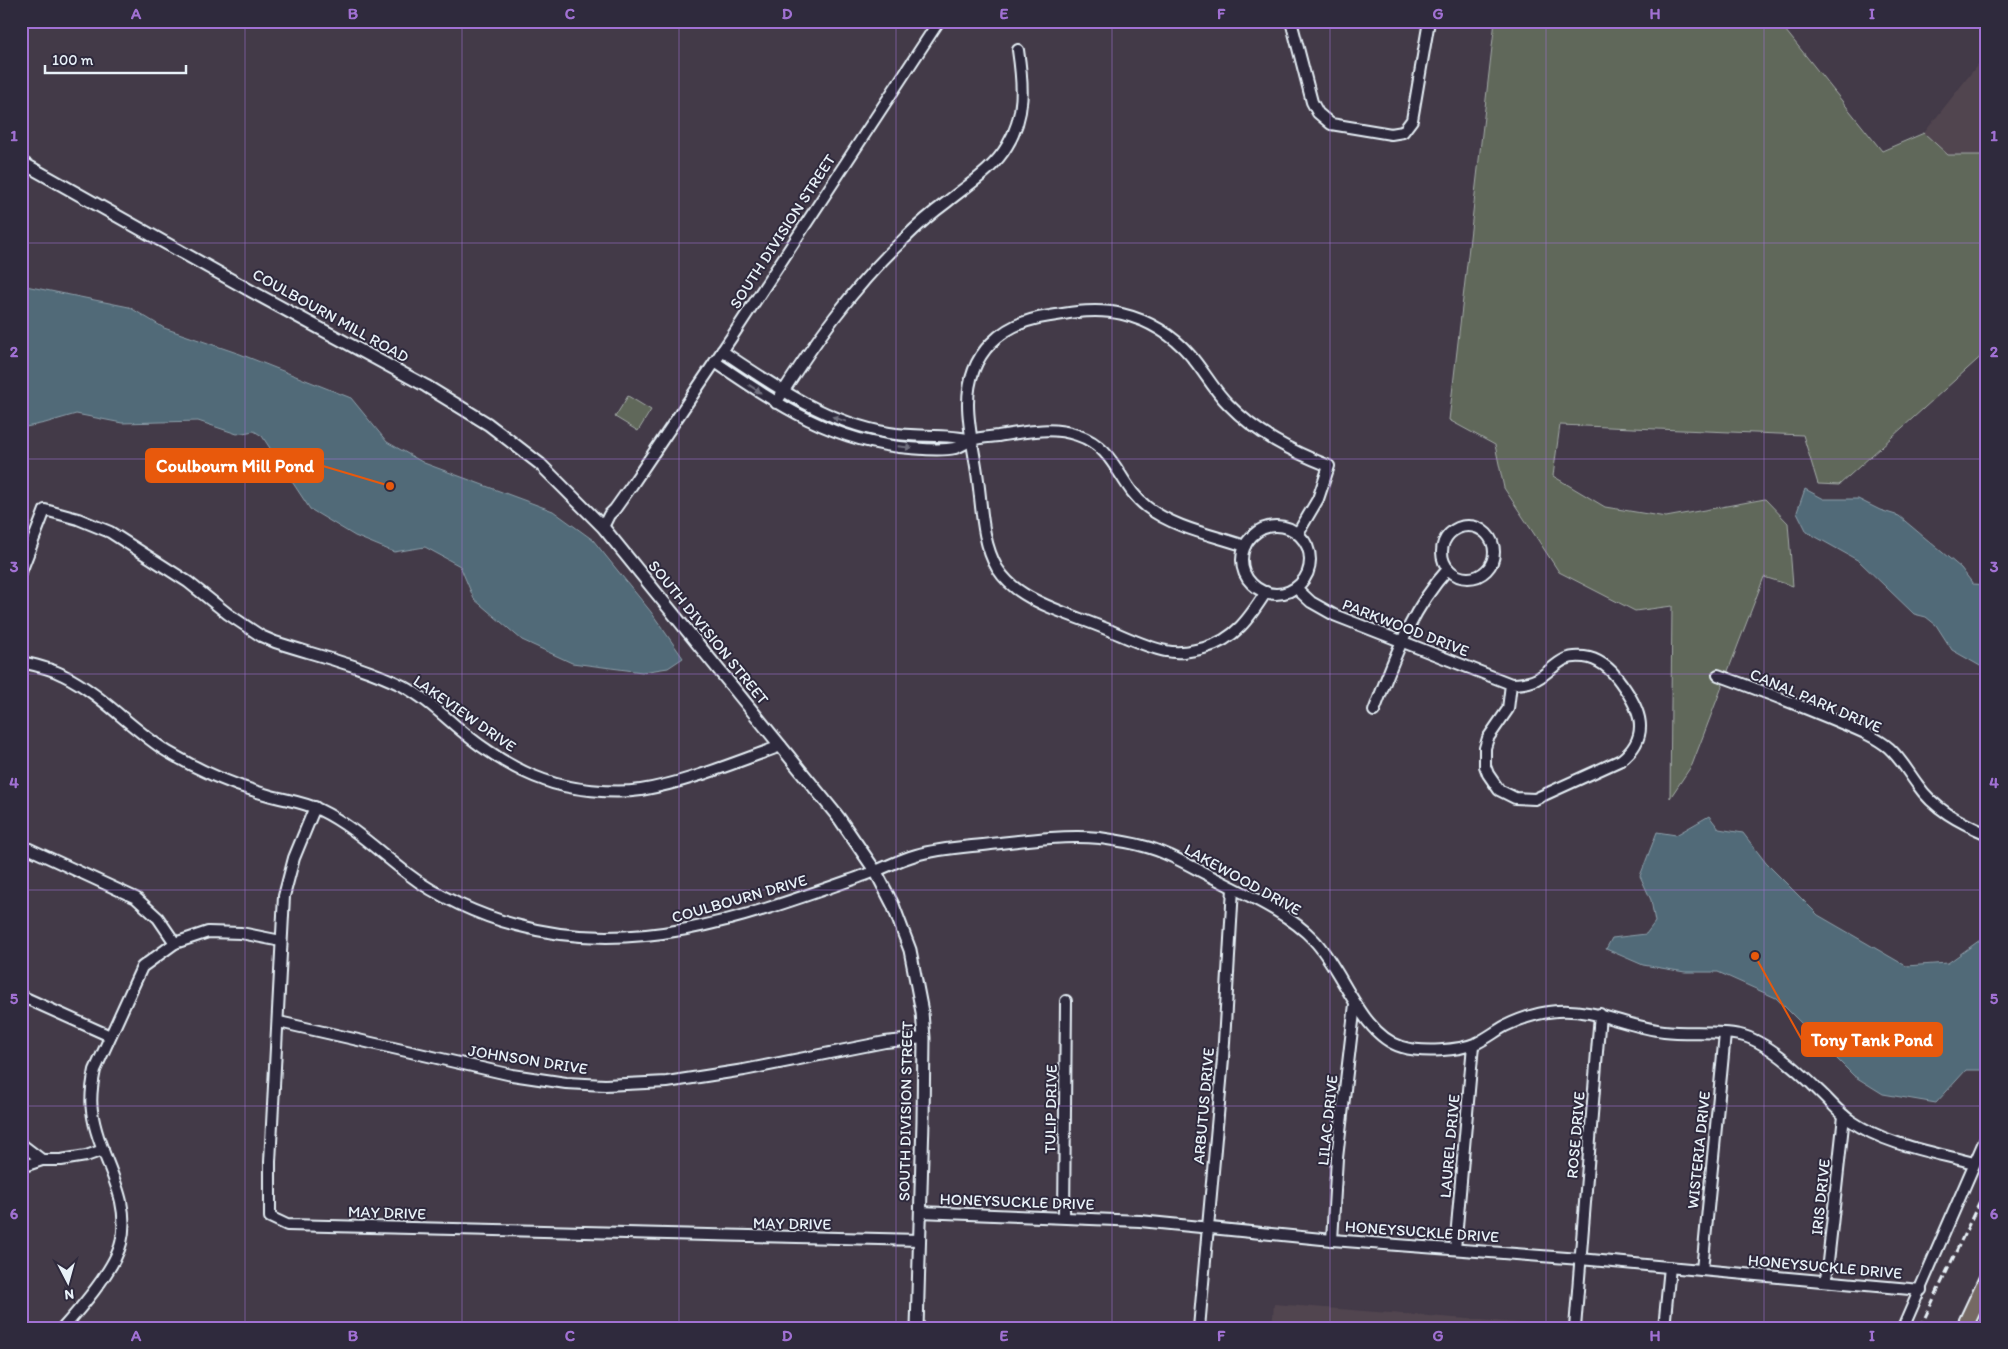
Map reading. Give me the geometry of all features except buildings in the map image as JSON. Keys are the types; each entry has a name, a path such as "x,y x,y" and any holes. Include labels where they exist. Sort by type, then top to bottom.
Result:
{"main road":[{"path":"1964,1328 1987,1279"}],"street":[{"name":"SOUTH DIVISION STREET","path":"917,1328 924,1038 922,1012 910,950 893,905 876,872 839,818 603,527 608,515 615,509 632,485 715,362 939,21"},
{"path":"1291,21 1312,102 1318,113 1331,124 1391,134 1403,132 1412,120 1429,21"},
{"path":"776,403 834,316 869,274 923,221 982,176 999,158 1013,134 1021,112 1023,84 1018,50"},
{"name":"COULBOURN MILL ROAD","path":"21,162 251,291 409,376 488,424 540,464 603,527"},
{"path":"1266,592 1251,616 1233,635 1207,648 1180,652 1154,647 1025,595 998,570 989,548 968,405 972,375 979,359 999,335 1026,320 1089,311 1106,311 1136,318 1170,336 1191,356 1218,393 1253,427 1282,446 1329,466 1318,499 1298,533"},
{"path":"722,351 782,392 825,414 869,428 902,435 955,436 972,440"},
{"path":"715,362 798,416 832,431 878,444 941,449 957,448 972,440 1037,430 1052,430 1077,435 1099,447 1110,457 1138,499 1155,512 1173,522 1245,546"},
{"name":"LAKEVIEW DRIVE","path":"21,572 45,510 78,519 110,532 188,582 225,612 261,636 283,645 374,673 404,687 427,701 484,749 544,781 584,789 640,790 702,774 781,746"},
{"path":"1280,525 1298,533 1306,542 1310,551 1311,562 1309,572 1304,581 1296,588 1276,594 1256,587 1248,579 1243,568 1242,557 1245,546 1251,537 1259,530 1269,526 1280,525"},
{"path":"1459,528 1476,528 1489,537 1493,545 1494,554 1492,562 1480,575 1472,578 1463,578 1455,575 1448,569 1444,562 1443,546 1452,532 1459,528"},
{"path":"1374,711 1401,641 1420,604 1448,569"},
{"name":"PARKWOOD DRIVE","path":"1296,588 1321,609 1511,684"},
{"path":"1584,657 1594,659 1611,670 1634,700 1640,717 1637,742 1632,750 1621,760 1544,796 1525,799 1507,795 1493,782 1485,766 1484,757 1488,738 1501,722 1508,709 1511,684 1520,684 1538,678 1564,660 1584,657"},
{"name":"COULBOURN DRIVE","path":"21,662 40,666 63,675 86,689 143,736 201,770 244,788 315,807 344,824 423,886 484,915 516,926 572,936 637,937 688,930 756,911 876,872"},
{"name":"CANAL PARK DRIVE","path":"1718,675 1821,714 1870,736 1888,748 1904,764 1917,785 1931,802 1944,812 1987,834"},
{"name":"MAY DRIVE","path":"315,807 294,858 284,896 279,1022 270,1162 270,1217 287,1225 920,1240"},
{"name":"LAKEWOOD DRIVE","path":"876,872 899,860 937,850 1044,838 1100,838 1143,846 1169,855 1233,888 1290,920 1311,936 1328,956 1355,1004 1377,1032 1392,1044 1402,1048 1434,1050 1473,1045 1503,1027 1540,1013 1564,1010 1600,1014 1656,1030 1741,1036 1767,1048 1810,1082 1844,1116 1869,1132 1899,1143 1974,1163"},
{"path":"21,845 136,898 158,918 175,943"},
{"name":"ARBUTUS DRIVE","path":"1199,1328 1223,1059 1233,888"},
{"path":"68,1326 114,1261 121,1244 124,1224 122,1204 92,1113 91,1088 95,1070 142,968 175,943 208,932 241,933 281,941"},
{"path":"21,996 110,1036"},
{"name":"TULIP DRIVE","path":"1064,1217 1066,1001"},
{"name":"LILAC DRIVE","path":"1332,1240 1338,1158 1355,1004"},
{"name":"ROSE DRIVE","path":"1575,1328 1600,1014"},
{"name":"JOHNSON DRIVE","path":"279,1022 512,1075 566,1083 606,1085 667,1082 744,1070 885,1042 924,1038"},
{"name":"WISTERIA DRIVE","path":"1702,1270 1724,1034"},
{"name":"LAUREL DRIVE","path":"1455,1249 1473,1045"},
{"name":"IRIS DRIVE","path":"1826,1280 1844,1116"},
{"path":"1904,1328 1987,1135"},
{"path":"21,1144 42,1160"},
{"path":"21,1167 42,1160 61,1160 86,1156 104,1150"},
{"name":"HONEYSUCKLE DRIVE","path":"920,1212 1140,1221 1332,1240 1580,1259 1921,1290"},
{"path":"1664,1328 1670,1267"}],"shaded area":[{"path":"1987,53 1987,155 1948,155 1924,133"},
{"path":"1274,1304 1533,1324 1533,1328 1272,1328"}],"green space":[{"path":"1495,21 1778,21 1882,151 1924,133 1948,155 1987,155 1987,351 1839,485 1818,484 1803,435 1560,425 1553,476 1605,507 1666,517 1765,499 1788,523 1793,586 1764,577 1692,765 1670,798 1672,606 1635,611 1559,572 1504,488 1495,445 1449,420"},
{"path":"628,396 651,410 638,431 615,417"}],"water":[{"path":"21,285 129,307 164,328 240,354 351,398 387,442 424,463 553,511 593,540 651,612 683,658 668,668 642,672 572,663 522,640 474,599 460,566 425,547 394,552 355,536 310,509 262,436 254,431 237,434 198,421 122,423 76,414 21,428"},
{"path":"1805,489 1824,499 1858,499 1880,510 1899,516 1961,568 1973,584 1987,585 1987,684 1982,667 1952,650 1936,625 1926,617 1914,614 1859,561 1807,532 1797,512"},
{"path":"1709,816 1719,829 1743,833 1766,863 1818,915 1906,966 1948,963 1980,940 1987,938 1987,1070 1966,1070 1936,1103 1883,1094 1854,1076 1776,998 1718,972 1685,972 1643,965 1606,949 1612,938 1646,934 1655,922 1651,900 1640,876 1657,832 1676,835"}],"railway":[{"path":"1920,1328 1987,1186"}],"place":[{"name":"Coulbourn Mill Pond","path":"390,486"},
{"name":"Tony Tank Pond","path":"1755,956"}]}
